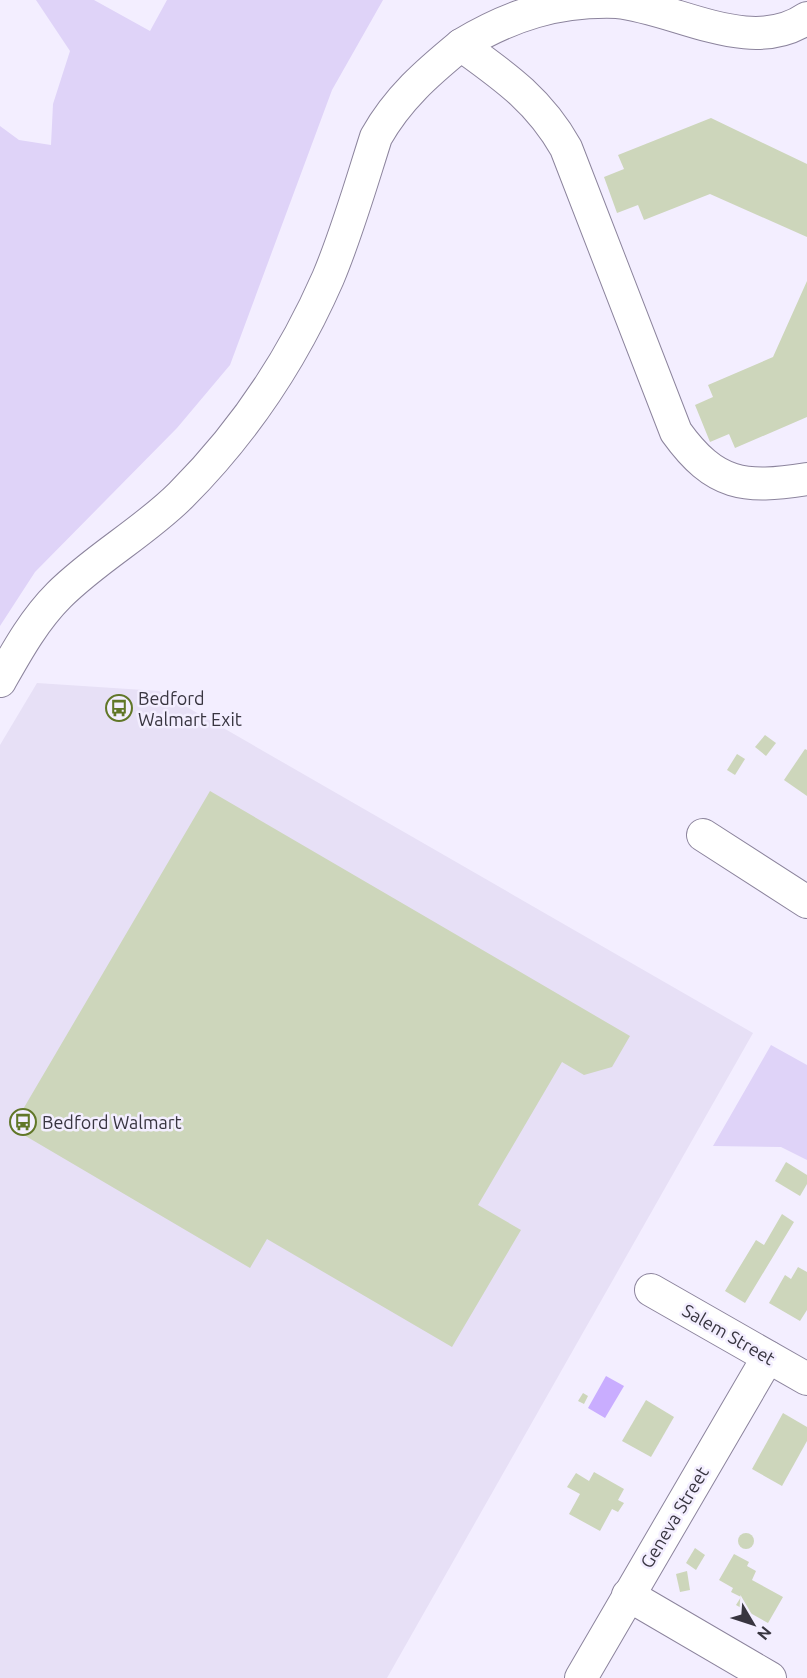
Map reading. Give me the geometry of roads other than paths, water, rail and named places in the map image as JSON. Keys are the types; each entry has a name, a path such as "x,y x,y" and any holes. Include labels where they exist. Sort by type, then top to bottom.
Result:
{"street":[{"path":"4,674 25,638 59,595 180,496 213,461 250,414 283,367 308,322 329,276 376,137 388,117 411,88 461,45 500,22 528,10 577,3 627,4 736,31 765,33 793,28 807,18"},
{"path":"461,45 534,101 552,122 566,148 676,432 694,457 717,474 744,484 775,484 807,479"},
{"path":"703,835 807,902"},
{"name":"Salem Street","path":"651,1290 807,1379"},
{"name":"Geneva Street","path":"581,1678 768,1357"},
{"path":"628,1595 770,1678"}],"place":[{"name":"Bedford Walmart Exit","path":"119,708"},
{"name":"Bedford Walmart","path":"23,1122"}]}
